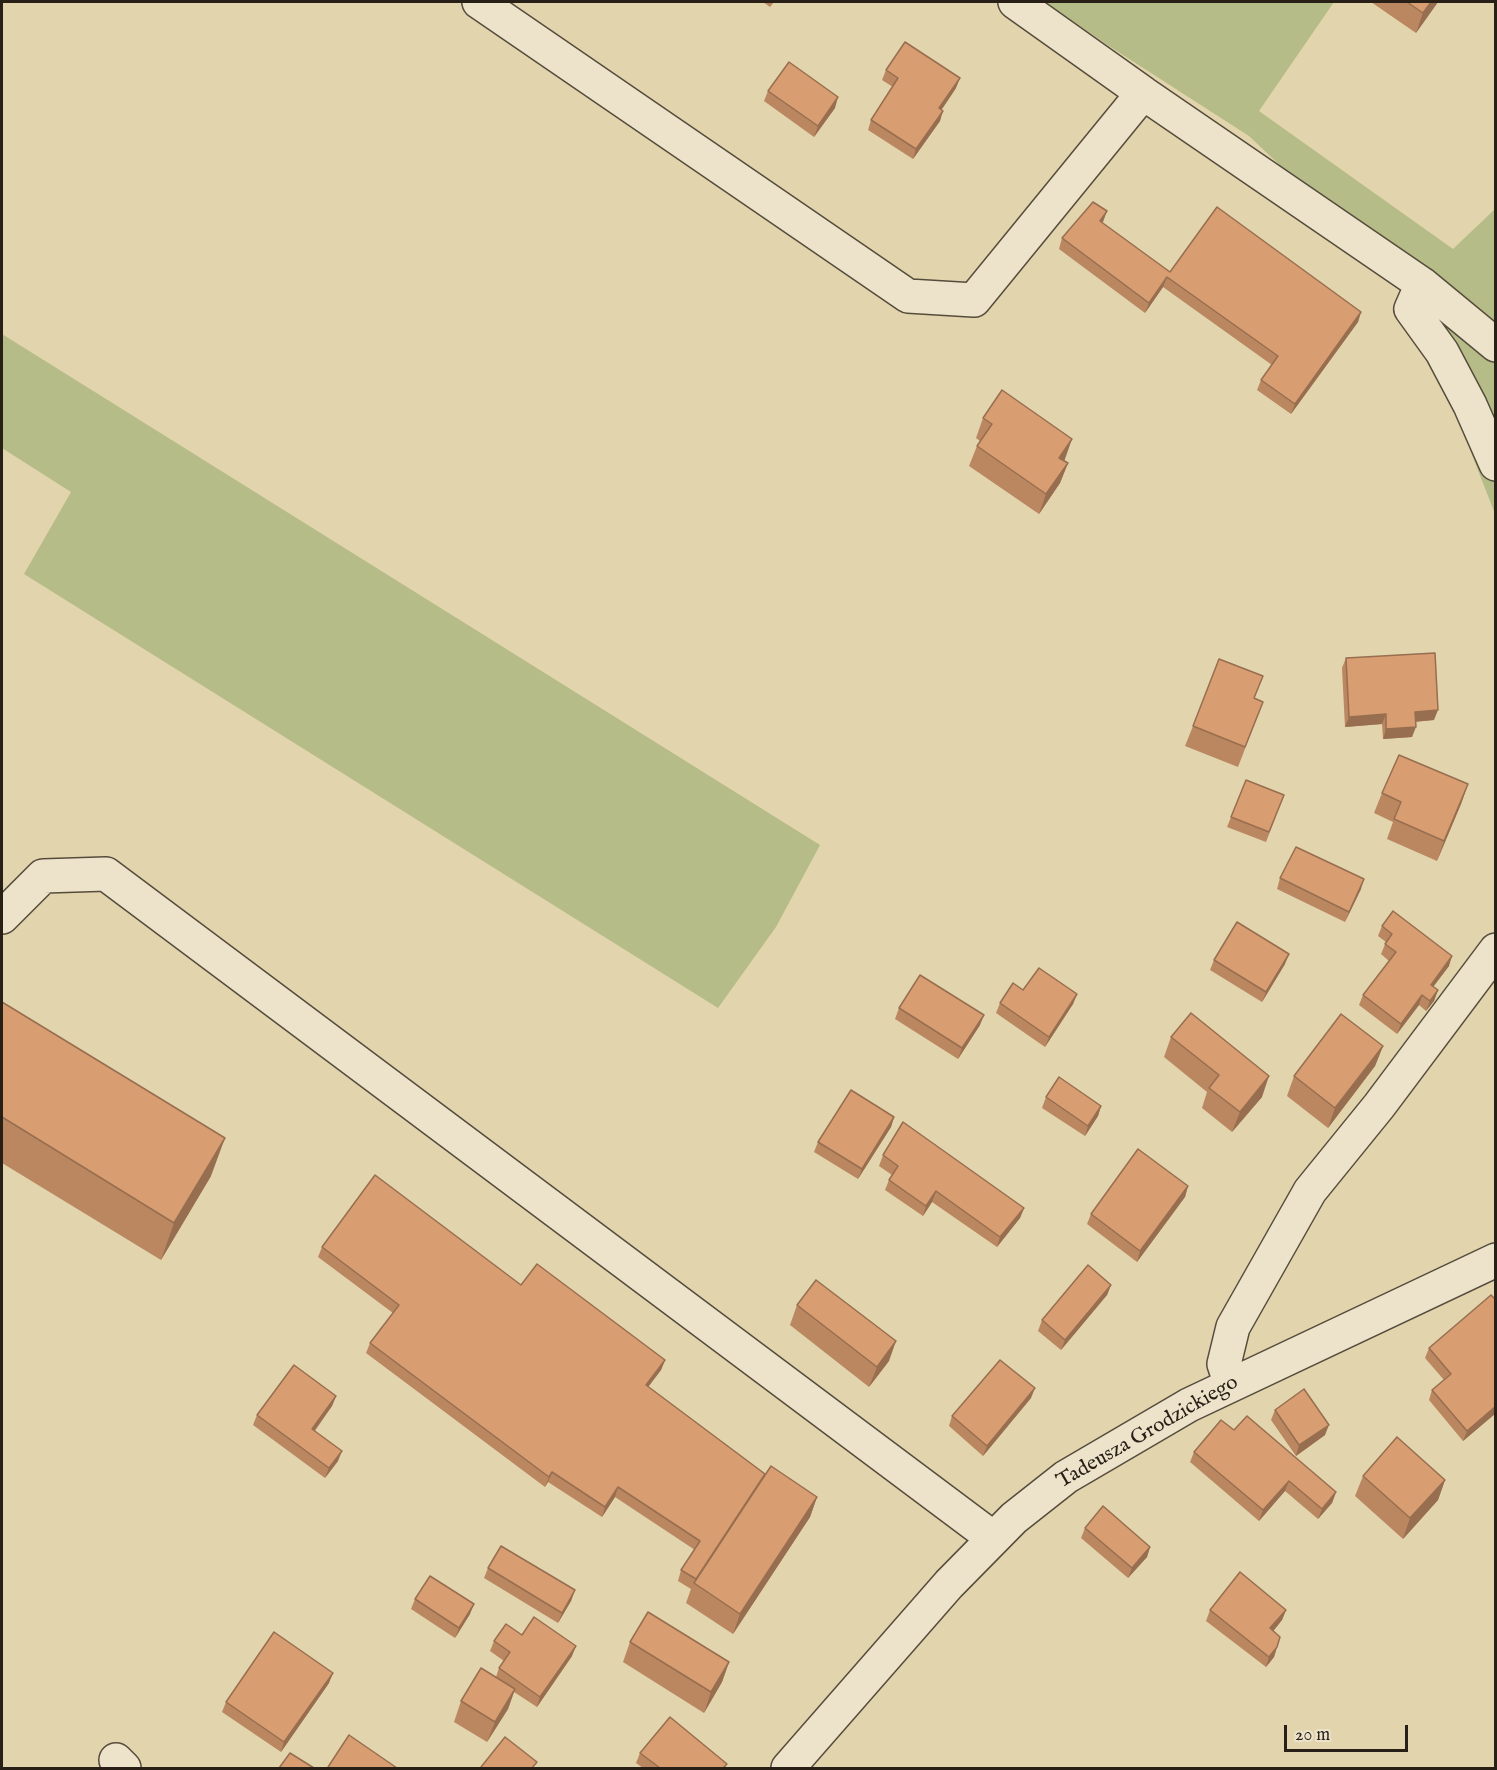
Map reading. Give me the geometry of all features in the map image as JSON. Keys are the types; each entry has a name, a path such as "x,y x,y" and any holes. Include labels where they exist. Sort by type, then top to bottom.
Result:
{"street":[{"path":"479,2 908,296 974,300 1143,93"},
{"path":"1015,2 1143,93 1422,284 1496,345"},
{"path":"1422,284 1411,309 1442,352 1470,405 1496,464"},
{"path":"2,917 43,876 106,874 993,1538"},
{"path":"1231,1384 1224,1364 1233,1326 1310,1191 1379,1106 1496,950"},
{"name":"Tadeusza Grodzickiego","path":"788,1768 941,1593 993,1538 1066,1477 1189,1405 1496,1260"}],"green space":[{"path":"1045,2 1334,2 1259,111 1453,249 1495,209 1495,514 1406,285 1249,136"},
{"path":"2,334 820,845 776,927 718,1008 24,574 71,492 2,448"}],"building":[{"path":"1407,2 1431,2 1423,13"},
{"path":"905,42 960,78 939,108 943,111 916,149 871,120 898,78 886,70"},
{"path":"789,62 838,97 818,126 768,91"},
{"path":"1093,202 1107,211 1100,221 1170,272 1217,207 1361,312 1295,404 1261,380 1278,356 1167,277 1149,303 1062,238"},
{"path":"1002,390 1072,439 1059,458 1068,463 1046,494 977,446 992,424 983,418"},
{"path":"1435,653 1438,710 1415,712 1416,727 1386,729 1386,714 1349,717 1346,658"},
{"path":"1219,659 1263,676 1254,698 1263,702 1245,747 1193,726"},
{"path":"1399,755 1468,784 1444,841 1394,819 1401,802 1382,793"},
{"path":"1246,780 1284,795 1269,832 1231,817"},
{"path":"1296,847 1364,879 1349,912 1280,878"},
{"path":"1393,911 1452,956 1431,985 1438,990 1430,1001 1422,995 1401,1024 1363,995 1396,952 1385,944 1392,934 1382,926"},
{"path":"1237,922 1289,954 1266,992 1214,960"},
{"path":"1039,968 1077,994 1049,1037 1000,1003 1013,983 1023,990"},
{"path":"920,975 984,1015 962,1048 899,1008"},
{"path":"2,1002 225,1138 174,1223 2,1117"},
{"path":"1191,1013 1269,1076 1240,1112 1209,1088 1219,1075 1171,1037"},
{"path":"1341,1014 1383,1046 1335,1108 1294,1076"},
{"path":"1059,1077 1101,1106 1088,1126 1046,1097"},
{"path":"851,1090 894,1117 862,1169 818,1142"},
{"path":"903,1122 1024,1208 1000,1237 936,1191 926,1206 889,1180 898,1166 883,1155"},
{"path":"1138,1149 1188,1186 1140,1251 1091,1214"},
{"path":"375,1175 521,1285 537,1264 665,1360 646,1385 765,1474 696,1579 681,1570 700,1541 618,1487 605,1507 552,1472 549,1477 370,1343 399,1305 322,1247"},
{"path":"1088,1265 1111,1285 1065,1340 1042,1320"},
{"path":"816,1280 896,1341 877,1367 797,1305"},
{"path":"1491,1295 1496,1300 1496,1406 1467,1431 1432,1390 1451,1374 1429,1348"},
{"path":"1000,1360 1035,1388 987,1446 952,1416"},
{"path":"294,1365 336,1396 312,1429 342,1451 329,1468 257,1415"},
{"path":"1304,1389 1329,1425 1299,1445 1275,1410"},
{"path":"1247,1416 1336,1492 1322,1509 1289,1481 1263,1510 1194,1452 1221,1420 1234,1430"},
{"path":"1397,1437 1445,1480 1410,1518 1363,1476"},
{"path":"771,1466 817,1497 740,1614 694,1583"},
{"path":"1103,1506 1150,1547 1132,1568 1085,1528"},
{"path":"501,1546 575,1590 562,1613 488,1568"},
{"path":"1240,1572 1286,1610 1270,1628 1280,1637 1277,1647 1269,1657 1210,1610"},
{"path":"430,1576 474,1604 459,1628 415,1599"},
{"path":"648,1612 729,1662 711,1692 630,1642"},
{"path":"534,1617 576,1646 540,1697 499,1668 510,1652 494,1641 506,1624 522,1635"},
{"path":"274,1632 333,1673 284,1742 226,1702"},
{"path":"481,1668 515,1689 495,1722 461,1701"},
{"path":"670,1717 727,1764 723,1768 660,1768 640,1753"},
{"path":"349,1735 397,1768 328,1767"},
{"path":"505,1737 537,1762 532,1768 481,1767"},
{"path":"290,1753 314,1768 279,1768"}]}
